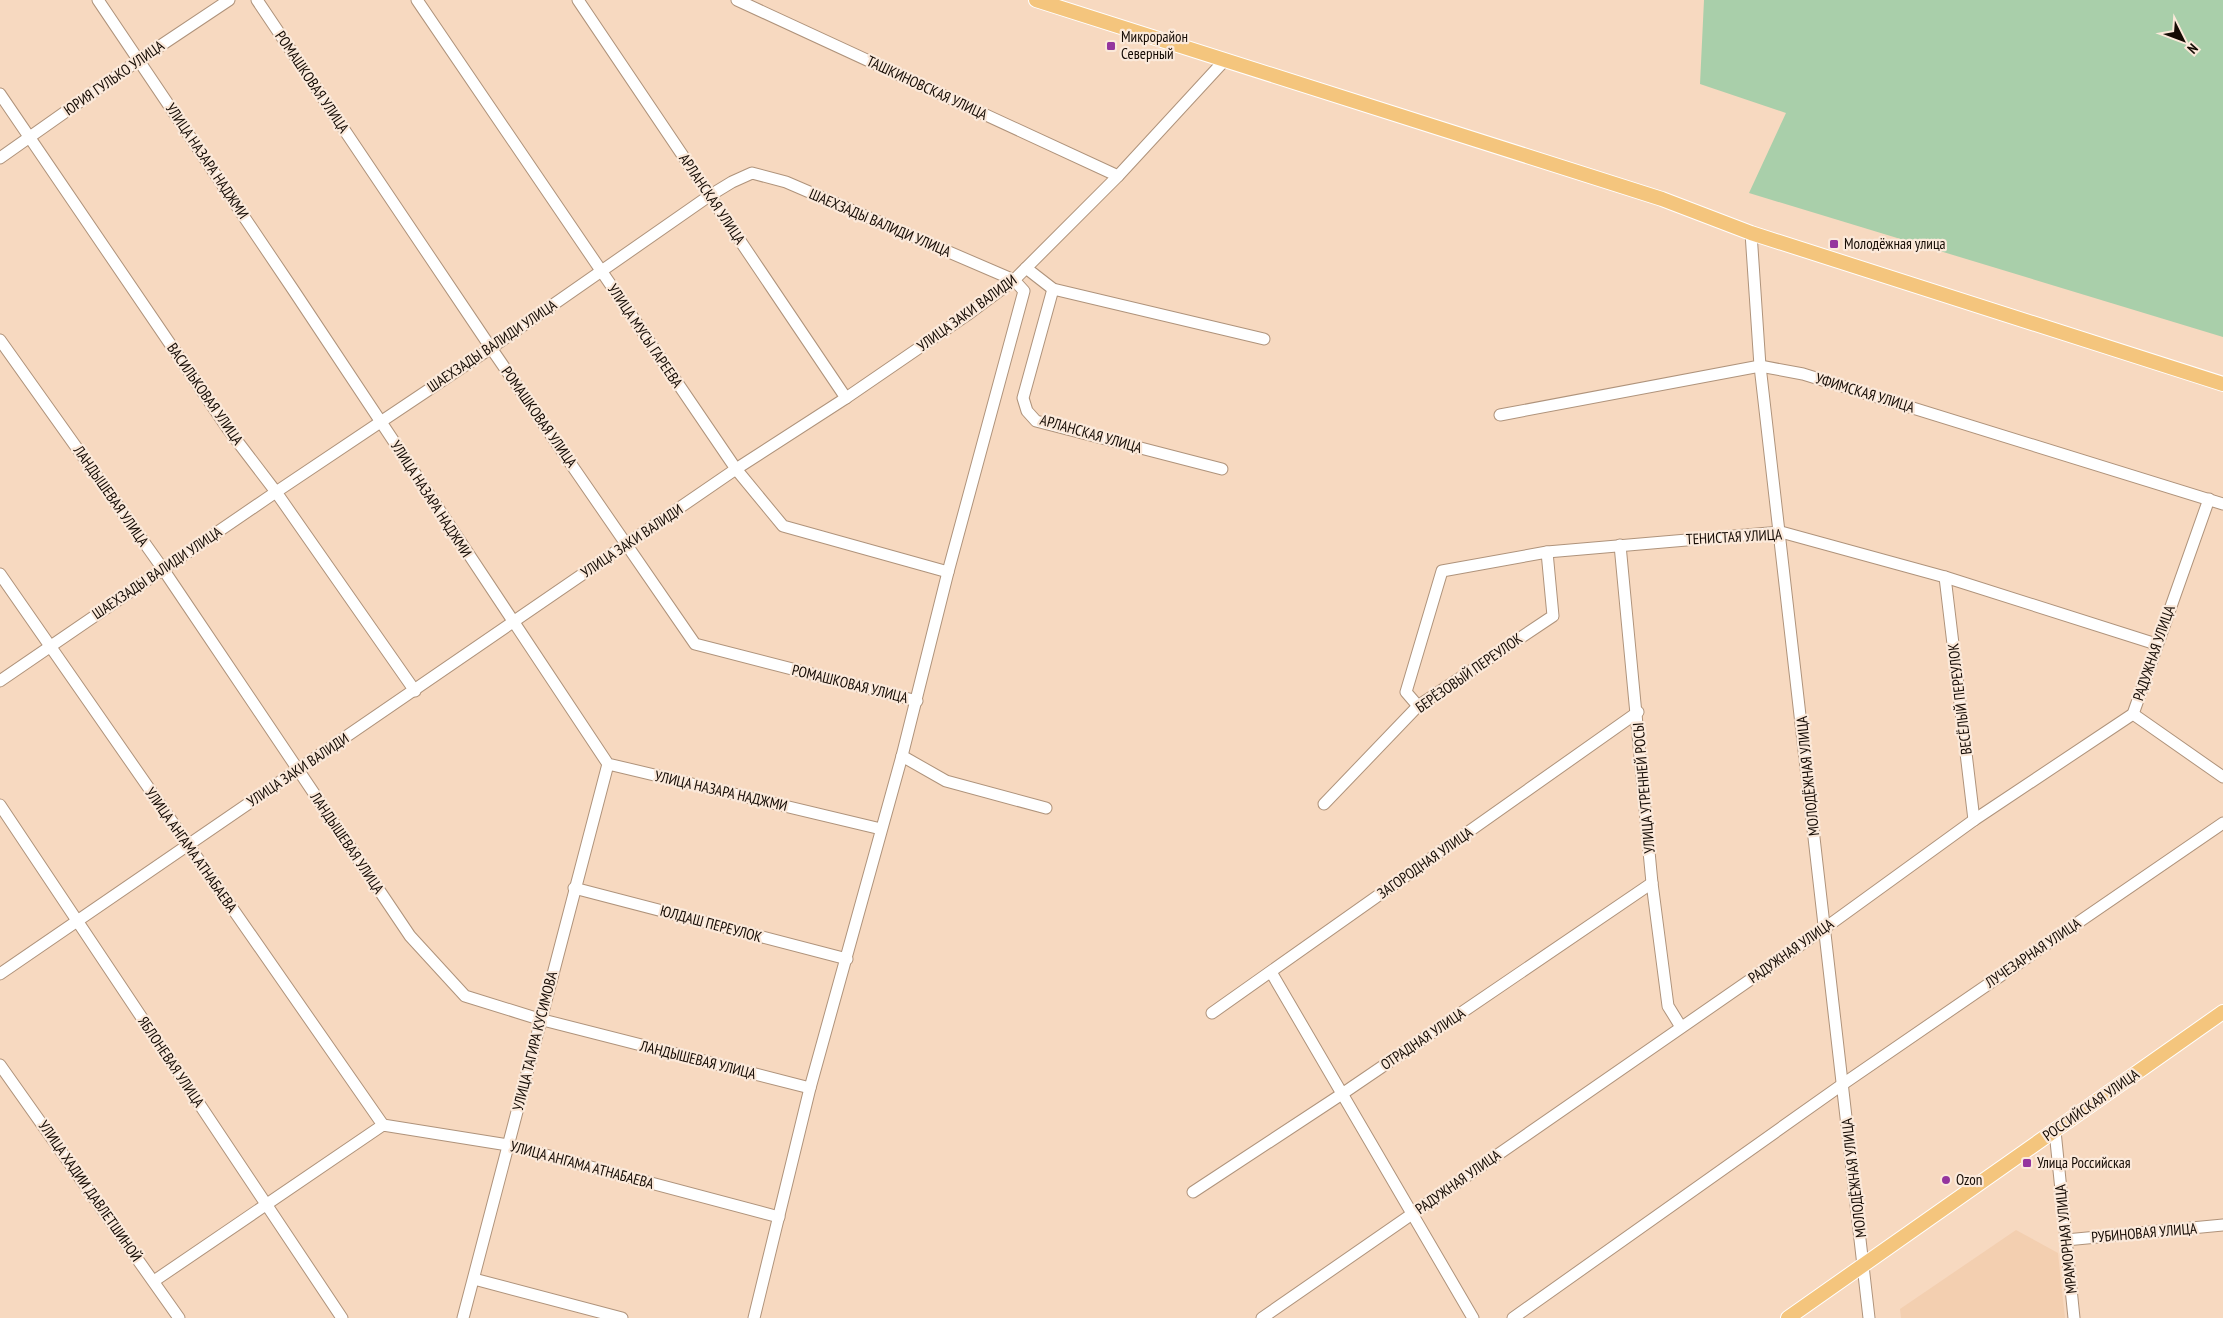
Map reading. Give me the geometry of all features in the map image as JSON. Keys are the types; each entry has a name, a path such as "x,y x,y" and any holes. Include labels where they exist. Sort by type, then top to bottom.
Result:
{"main road":[{"path":"1041,1 1224,61 1662,199 1751,233 2223,384"},
{"name":"РОССИЙСКАЯ УЛИЦА","path":"1788,1318 2223,1012"}],"street":[{"name":"УЛИЦА НАЗАРА НАДЖМИ","path":"98,0 608,764 880,829"},
{"name":"ЮРИЯ ГУЛЬКО УЛИЦА","path":"0,158 138,60 229,0"},
{"name":"РОМАШКОВАЯ УЛИЦА","path":"257,0 491,348 695,644 917,701"},
{"name":"УЛИЦА МУСЫ ГАРЕЕВА","path":"417,0 736,469 783,526 948,572"},
{"name":"АРЛАНСКАЯ УЛИЦА","path":"578,0 846,398"},
{"name":"ТАШКИНОВСКАЯ УЛИЦА","path":"737,0 1118,176"},
{"name":"УЛИЦА ЗАКИ ВАЛИДИ","path":"0,974 736,469 846,398 967,315 1014,280 1118,176 1224,61"},
{"name":"ВАСИЛЬКОВАЯ УЛИЦА","path":"0,94 228,429 276,492 415,691"},
{"name":"ШАЕХЗАДЫ ВАЛИДИ УЛИЦА","path":"0,681 276,492 491,348 710,196 732,182 752,174 786,182 1014,280"},
{"name":"МОЛОДЁЖНАЯ УЛИЦА","path":"1751,233 1760,366 1869,1318"},
{"path":"1026,268 1053,290 1264,339"},
{"path":"754,1318 810,1088 847,959 880,829 917,701 948,572 1024,291 1014,280"},
{"name":"АРЛАНСКАЯ УЛИЦА","path":"1053,290 1024,398 1027,411 1036,421 1222,469"},
{"name":"ЛАНДЫШЕВАЯ УЛИЦА","path":"0,340 163,569 410,936 466,996 540,1019 810,1088"},
{"name":"УФИМСКАЯ УЛИЦА","path":"1500,415 1760,366 1803,374 2223,504"},
{"name":"РАДУЖНАЯ УЛИЦА","path":"1262,1318 1825,928 1974,820 2133,714 2156,644 2209,499"},
{"name":"ТЕНИСТАЯ УЛИЦА","path":"1418,706 1406,692 1442,571 1547,552 1620,545 1780,532 1945,577 2156,644"},
{"name":"УЛИЦА УТРЕННЕЙ РОСЫ","path":"1620,545 1638,712 1652,883 1668,1006 1681,1027"},
{"name":"БЕРЁЗОВЫЙ ПЕРЕУЛОК","path":"1324,804 1418,706 1553,616 1547,552"},
{"name":"УЛИЦА АНГАМА АТНАБАЕВА","path":"0,574 383,1125 508,1145 779,1217"},
{"name":"ВЕСЁЛЫЙ ПЕРЕУЛОК","path":"1945,577 1974,820"},
{"name":"ЗАГОРОДНАЯ УЛИЦА","path":"1212,1013 1638,712"},
{"path":"2133,714 2223,777"},
{"path":"902,756 946,781 1046,808"},
{"name":"УЛИЦА ТАГИРА КУСИМОВА","path":"463,1318 608,764"},
{"name":"ЯБЛОНЕВАЯ УЛИЦА","path":"0,805 342,1318"},
{"name":"ЛУЧЕЗАРНАЯ УЛИЦА","path":"1513,1318 1843,1084 2223,823"},
{"name":"ОТРАДНАЯ УЛИЦА","path":"1193,1192 1342,1094 1652,883"},
{"name":"ЮЛДАШ ПЕРЕУЛОК","path":"574,888 847,959"},
{"path":"1272,972 1473,1318"},
{"name":"УЛИЦА ХАДИИ ДАВЛЕТШИНОЙ","path":"0,1065 179,1318"},
{"path":"154,1281 383,1125"},
{"name":"МРАМОРНАЯ УЛИЦА","path":"2055,1131 2074,1318"},
{"name":"РУБИНОВАЯ УЛИЦА","path":"2066,1240 2223,1225"},
{"path":"474,1279 622,1318"}],"shaded area":[{"path":"2016,1230 2058,1253 2065,1318 1901,1318 1900,1309"}],"green space":[{"path":"1704,0 2223,0 2223,337 1749,193 1786,113 1700,84"}],"place":[{"name":"Микрорайон Северный","path":"1111,46"},
{"name":"Молодёжная улица","path":"1834,244"},
{"name":"Улица Российская","path":"2027,1163"},
{"name":"Ozon","path":"1946,1180"}]}
